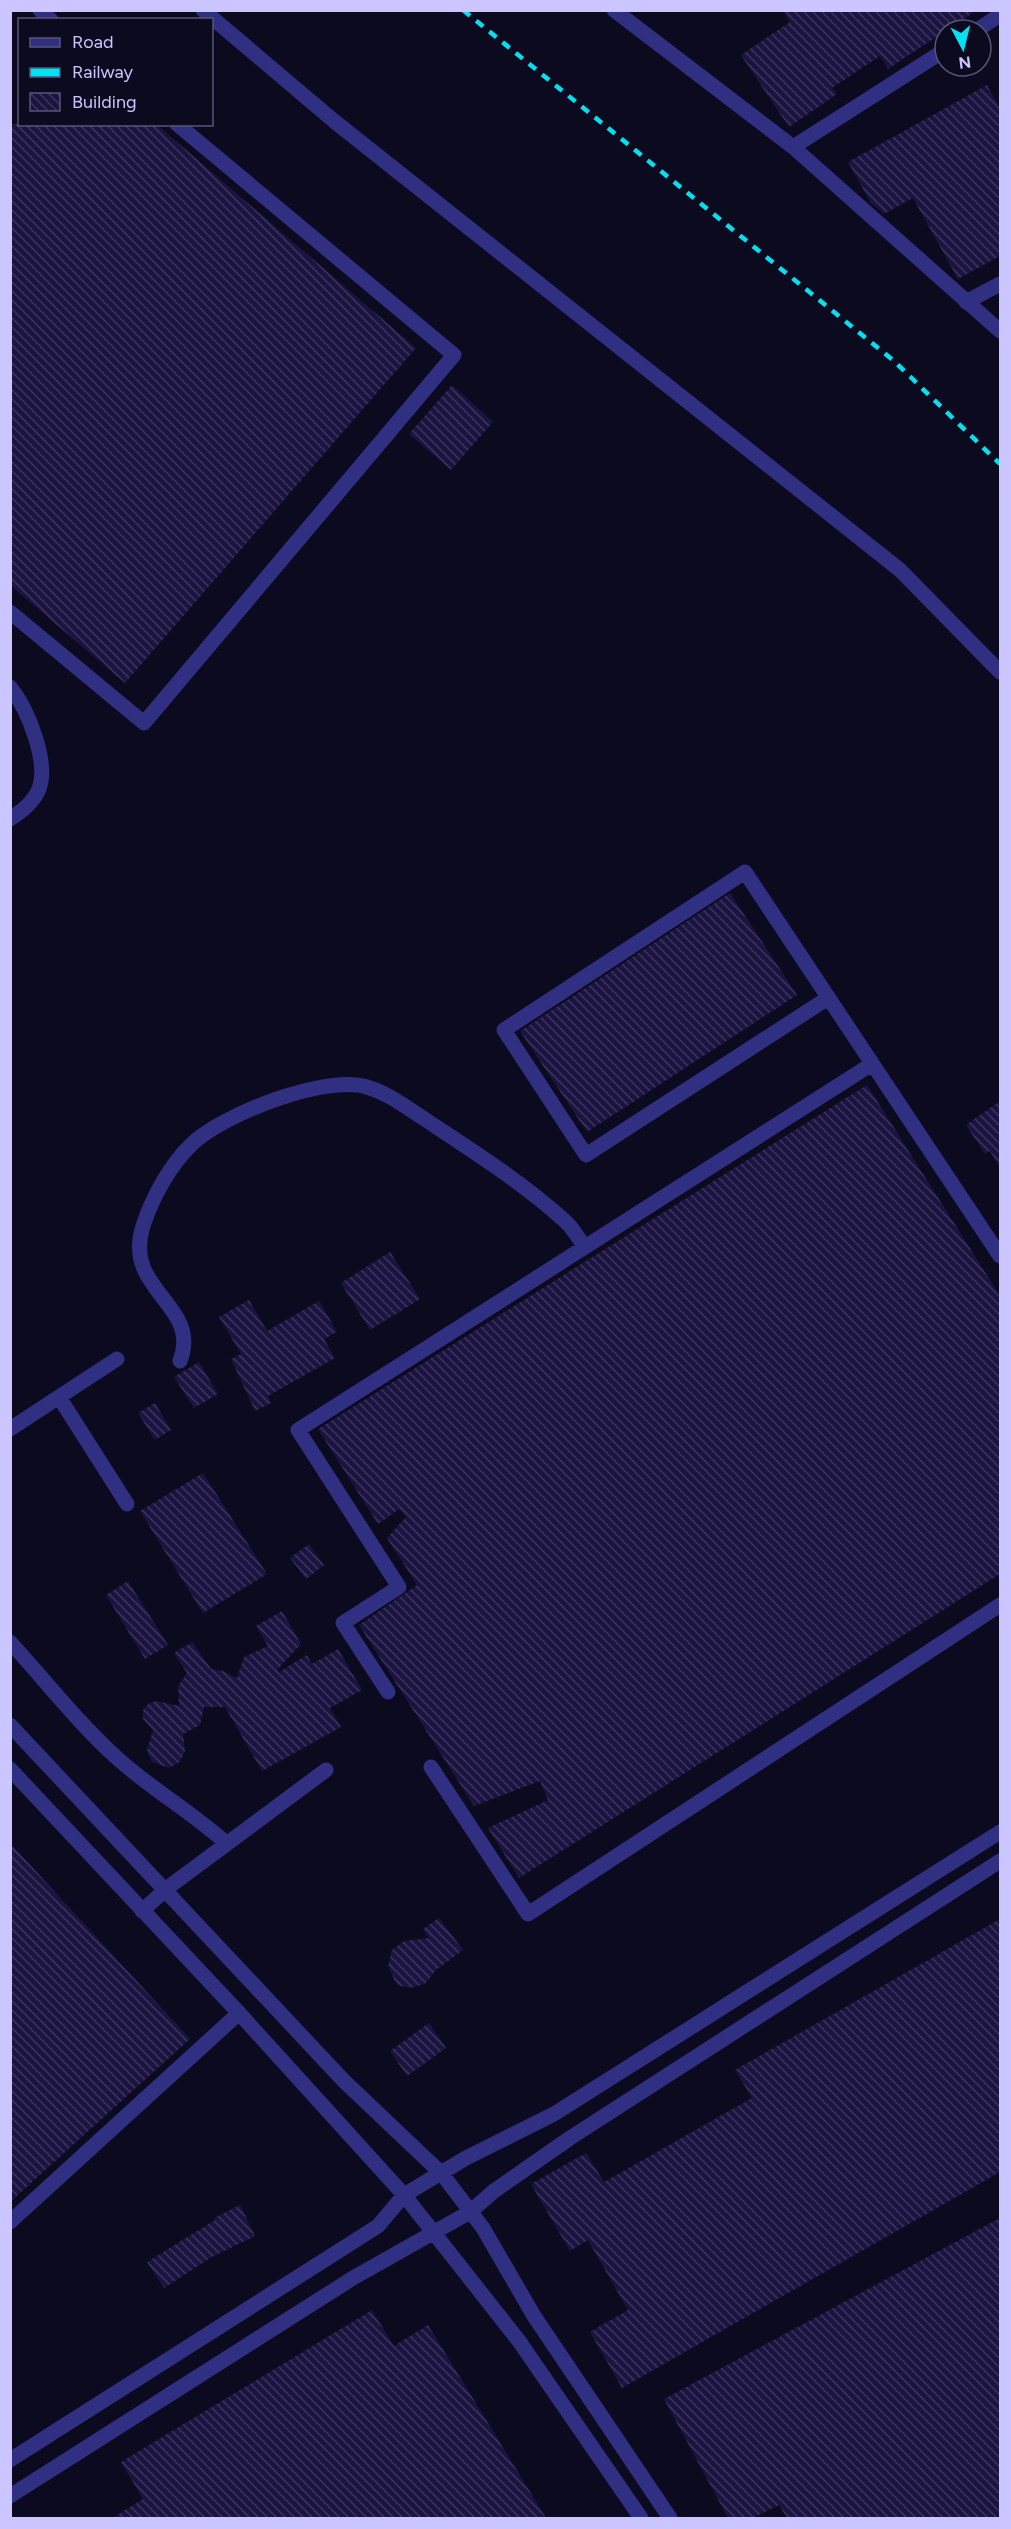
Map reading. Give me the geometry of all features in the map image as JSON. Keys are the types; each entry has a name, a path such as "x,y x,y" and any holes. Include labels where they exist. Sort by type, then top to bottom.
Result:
{"street":[{"path":"614,10 793,147 1000,331"},
{"path":"213,19 334,122 900,570 1000,672"},
{"path":"793,147 933,58"},
{"path":"10,612 144,723 454,355 179,126"},
{"path":"966,302 1000,284"},
{"path":"10,687 30,723 42,773 34,798 10,819"},
{"path":"828,998 586,1155 504,1029 745,872 1000,1256"},
{"path":"388,1692 343,1623 399,1587 298,1430 872,1064"},
{"path":"180,1361 185,1342 181,1322 146,1277 142,1267 140,1246 146,1218 174,1163 198,1138 230,1119 307,1088 353,1084 367,1087 395,1100 567,1222 584,1246"},
{"path":"10,1429 117,1359"},
{"path":"59,1397 127,1504"},
{"path":"431,1767 528,1914 1000,1605"},
{"path":"10,1642 114,1756 151,1786 199,1818 226,1843"},
{"path":"10,1725 344,2081 442,2174 483,2228 534,2316 670,2518"},
{"path":"10,1769 239,2013 404,2195 519,2341 641,2518"},
{"path":"142,1911 166,1889 226,1843 326,1770"},
{"path":"10,2460 378,2226 404,2195 466,2158 554,2114 1000,1832"},
{"path":"10,2496 353,2278 470,2212 494,2191 570,2138 1000,1861"},
{"path":"10,2222 239,2013"}],"building":[{"path":"782,10 977,10 965,18 933,18 933,39 888,69 880,56 832,88 837,94 789,127 741,55 790,22"},
{"path":"987,85 1000,109 1000,256 958,279 913,198 884,214 871,203 848,162"},
{"path":"10,124 18,124 18,126 158,126 416,348 125,683 10,585"},
{"path":"452,385 493,422 451,470 409,434"},
{"path":"730,893 797,995 587,1132 520,1031"},
{"path":"867,1085 1000,1296 1000,1574 519,1878 488,1828 548,1800 540,1781 474,1806 359,1625 417,1585 387,1538 406,1517 399,1509 378,1524 318,1429"},
{"path":"1000,1101 1000,1168 990,1151 985,1154 966,1125"},
{"path":"390,1252 420,1299 370,1330 341,1283"},
{"path":"249,1300 267,1331 319,1301 337,1332 324,1339 335,1358 268,1396 271,1403 255,1411 231,1359 241,1354 219,1317"},
{"path":"199,1362 218,1394 194,1408 174,1377"},
{"path":"155,1403 171,1430 155,1440 138,1413"},
{"path":"203,1473 267,1574 203,1613 140,1511"},
{"path":"309,1544 324,1565 306,1579 290,1558"},
{"path":"128,1581 168,1645 145,1659 106,1595"},
{"path":"282,1611 301,1644 277,1670 279,1672 307,1655 312,1664 338,1649 362,1690 330,1708 341,1727 262,1771 225,1707 204,1707 200,1725 183,1734 185,1751 180,1762 169,1768 152,1762 147,1751 153,1730 143,1719 143,1710 149,1703 157,1701 179,1706 178,1686 187,1673 174,1653 192,1642 211,1669 223,1671 237,1678 244,1657 268,1646 256,1626"},
{"path":"10,1843 190,2039 10,2202"},
{"path":"439,1918 463,1950 436,1970 425,1984 409,1988 397,1985 388,1966 392,1950 404,1941 429,1938 423,1929"},
{"path":"1000,1919 1000,2172 622,2388 590,2332 628,2310 588,2240 570,2251 531,2184 586,2153 604,2182 752,2098 735,2070"},
{"path":"429,2023 446,2048 407,2076 390,2051"},
{"path":"240,2205 255,2236 212,2257 164,2288 147,2262 215,2220 214,2218"},
{"path":"1000,2218 1000,2515 994,2518 787,2518 779,2505 753,2518 728,2518 664,2399"},
{"path":"372,2310 394,2346 428,2325 546,2518 112,2518 143,2499 121,2462"}],"railway":[{"path":"463,10 894,361 1000,464"}]}
